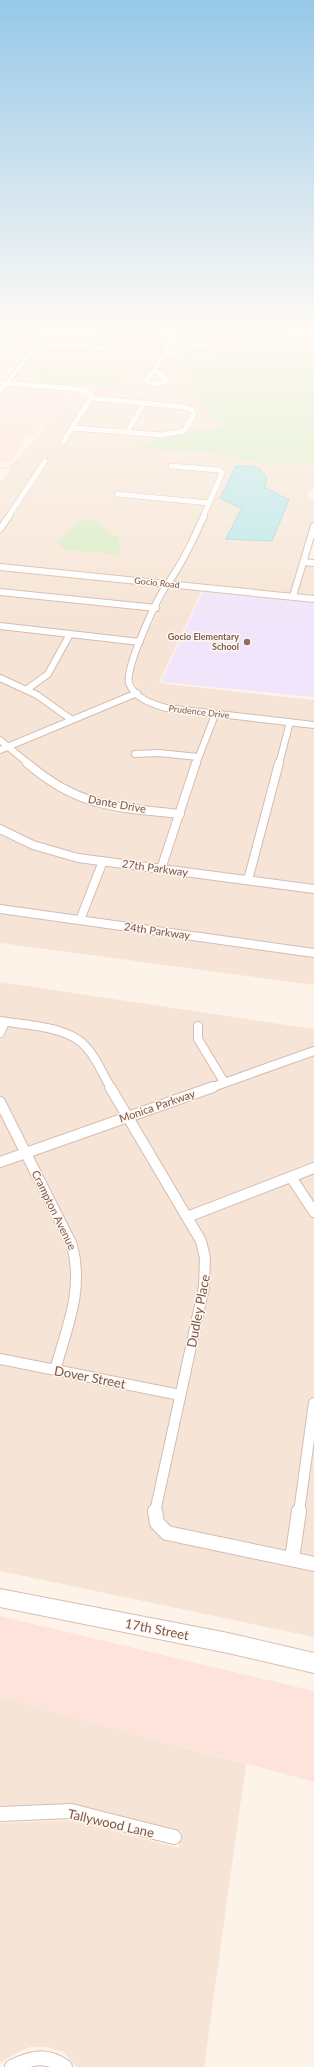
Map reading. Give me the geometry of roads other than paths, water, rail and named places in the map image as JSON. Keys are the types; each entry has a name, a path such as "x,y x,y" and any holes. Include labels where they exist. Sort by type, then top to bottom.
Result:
{"main road":[{"name":"Gocio Road","path":"0,567 314,599"},
{"name":"17th Street","path":"0,1598 228,1643 314,1663"}],"street":[{"path":"62,442 74,425"},
{"path":"127,432 131,425"},
{"path":"72,428 162,435 180,433 188,425"},
{"path":"0,529 33,482 45,461"},
{"path":"0,750 137,693 131,686 128,674 140,642 209,503 222,471 171,466"},
{"path":"117,494 209,503"},
{"path":"293,596 313,535 314,526"},
{"path":"304,562 314,563"},
{"path":"0,592 156,608"},
{"path":"0,626 140,642"},
{"path":"26,690 48,674 70,634"},
{"path":"0,678 26,690 52,705 72,720"},
{"name":"Prudence Drive","path":"137,693 150,702 166,708 314,725"},
{"path":"161,868 198,757 215,714"},
{"path":"248,880 290,722"},
{"name":"Dante Drive","path":"0,740 56,785 79,797 112,805 180,814"},
{"path":"135,754 159,753 198,757"},
{"name":"27th Parkway","path":"0,829 23,841 78,858 314,889"},
{"path":"80,920 103,861"},
{"name":"24th Parkway","path":"0,909 314,953"},
{"path":"0,1033 2,1022"},
{"name":"Dudley Place","path":"2,1022 57,1031 80,1041 91,1053 200,1241 205,1258 206,1272 155,1509 156,1522 167,1532 292,1559"},
{"path":"198,1026 198,1039 224,1082"},
{"name":"Monica Parkway","path":"0,1162 314,1051"},
{"name":"Crampton Avenue","path":"0,1102 72,1245 78,1264 78,1289 55,1370"},
{"path":"187,1217 314,1168"},
{"path":"291,1177 314,1212"},
{"name":"Dover Street","path":"0,1359 180,1395"},
{"path":"314,1403 292,1559 314,1564"},
{"name":"Tallywood Lane","path":"0,1814 71,1811 174,1837"},
{"path":"12,2067 32,2057 45,2057 58,2062 65,2067"}],"water":[{"path":"236,466 250,466 258,468 265,474 267,479 264,487 289,500 272,541 226,539 241,509 220,498"}],"place":[{"name":"Gocio Elementary School","path":"247,642"}]}
